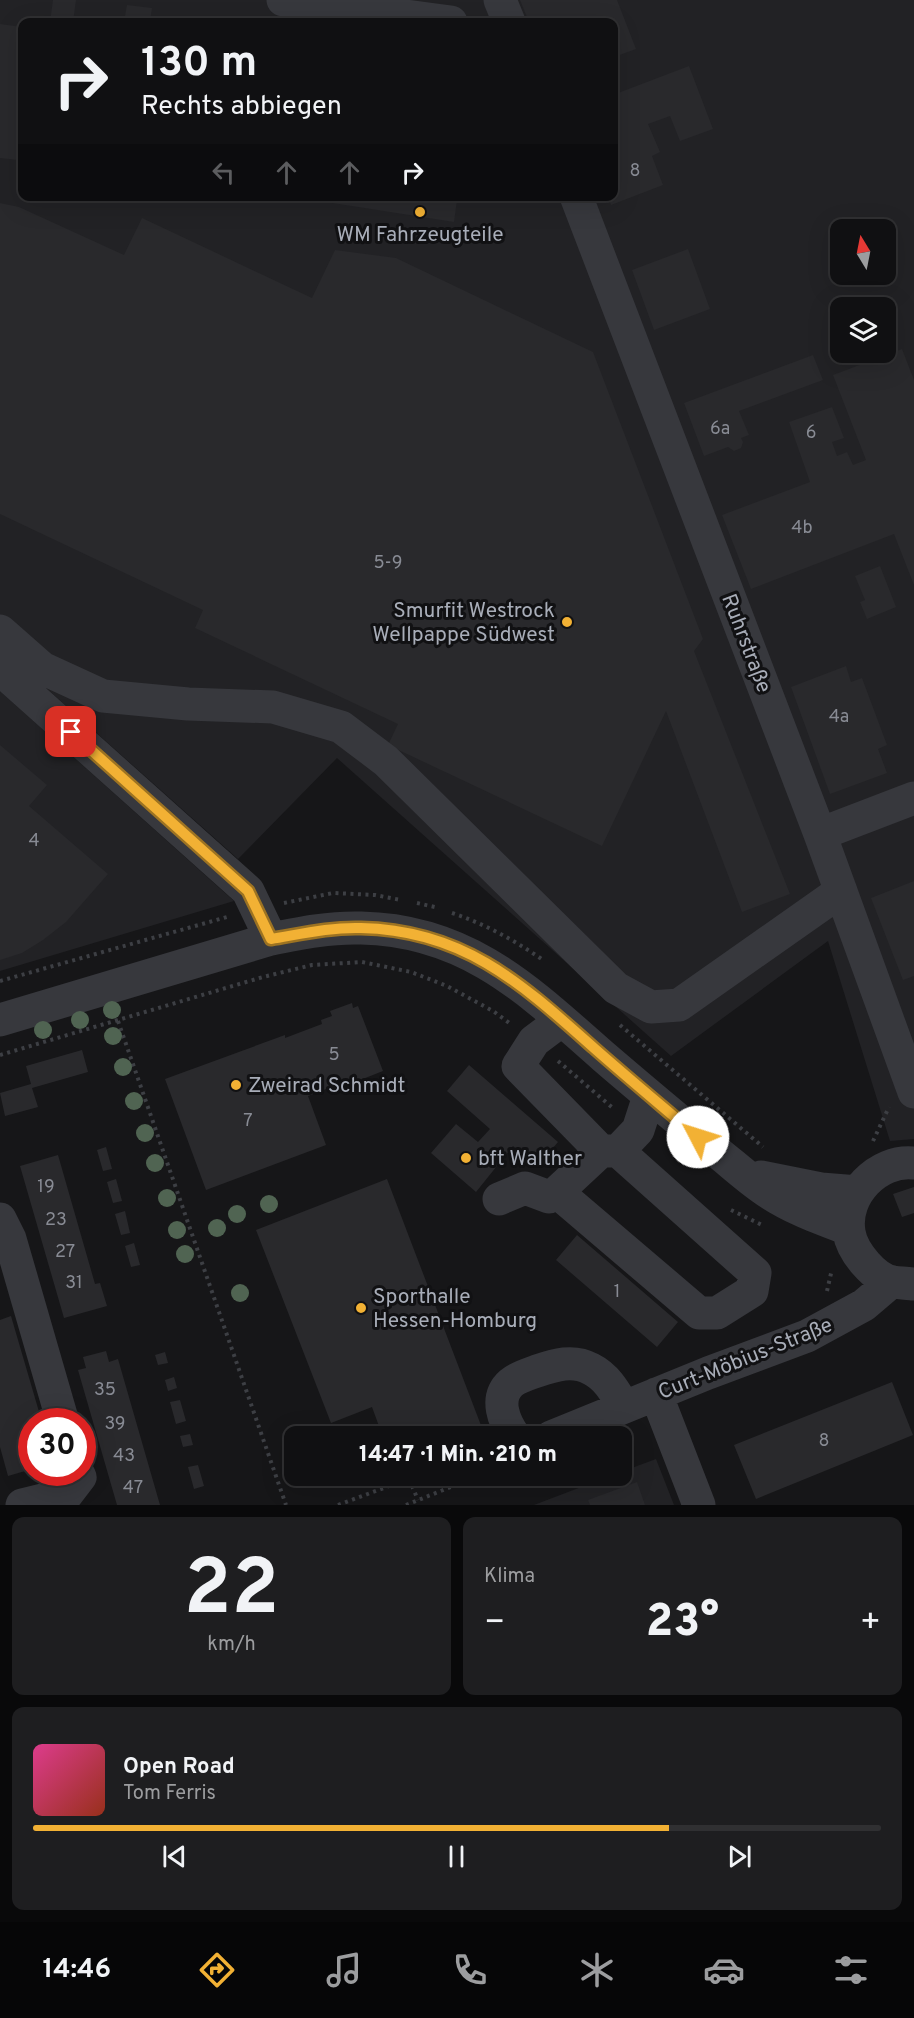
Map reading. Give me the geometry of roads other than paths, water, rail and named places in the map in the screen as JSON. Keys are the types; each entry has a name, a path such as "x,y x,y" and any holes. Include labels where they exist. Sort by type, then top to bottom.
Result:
{"street":[{"path":"283,0 420,18"},
{"path":"500,0 507,18"},
{"name":"Ruhrstraße","path":"578,201 820,834 914,1092"},
{"path":"0,631 42,668 103,696 188,704 273,707 341,727 386,761 616,988 651,1007 679,1005 841,891"},
{"path":"0,669 248,891 271,939"},
{"path":"820,834 914,798"},
{"path":"0,1020 271,939 334,928 363,928 399,932 435,940 468,952 501,970 535,995 649,1096 744,1174 782,1200 815,1216 848,1228"},
{"path":"557,1192 699,1312 717,1313 752,1291 755,1273 619,1144 518,1066 534,1041 562,1020"},
{"path":"499,1199 525,1188 549,1197 557,1192 619,1144 649,1096"},
{"path":"903,1283 872,1271 858,1254 850,1239 848,1228 851,1208 858,1192 871,1176 912,1155"},
{"path":"744,1174 821,1189 858,1192"},
{"path":"0,1219 10,1239 59,1408"},
{"name":"Curt-Möbius-Straße","path":"578,1426 807,1336 903,1283"},
{"path":"507,1426 502,1397 511,1383 555,1365 576,1363 592,1369 609,1383 624,1407"},
{"path":"656,1394 699,1505"},
{"path":"22,1505 67,1494 80,1486"}],"place":[{"name":"WM Fahrzeugteile","path":"420,212"},
{"name":"Smurfit Westrock Wellpappe Südwest","path":"567,622"},
{"name":"Zweirad Schmidt","path":"236,1085"},
{"name":"bft Walther","path":"466,1158"},
{"name":"Sporthalle Hessen-Homburg","path":"361,1308"}]}
